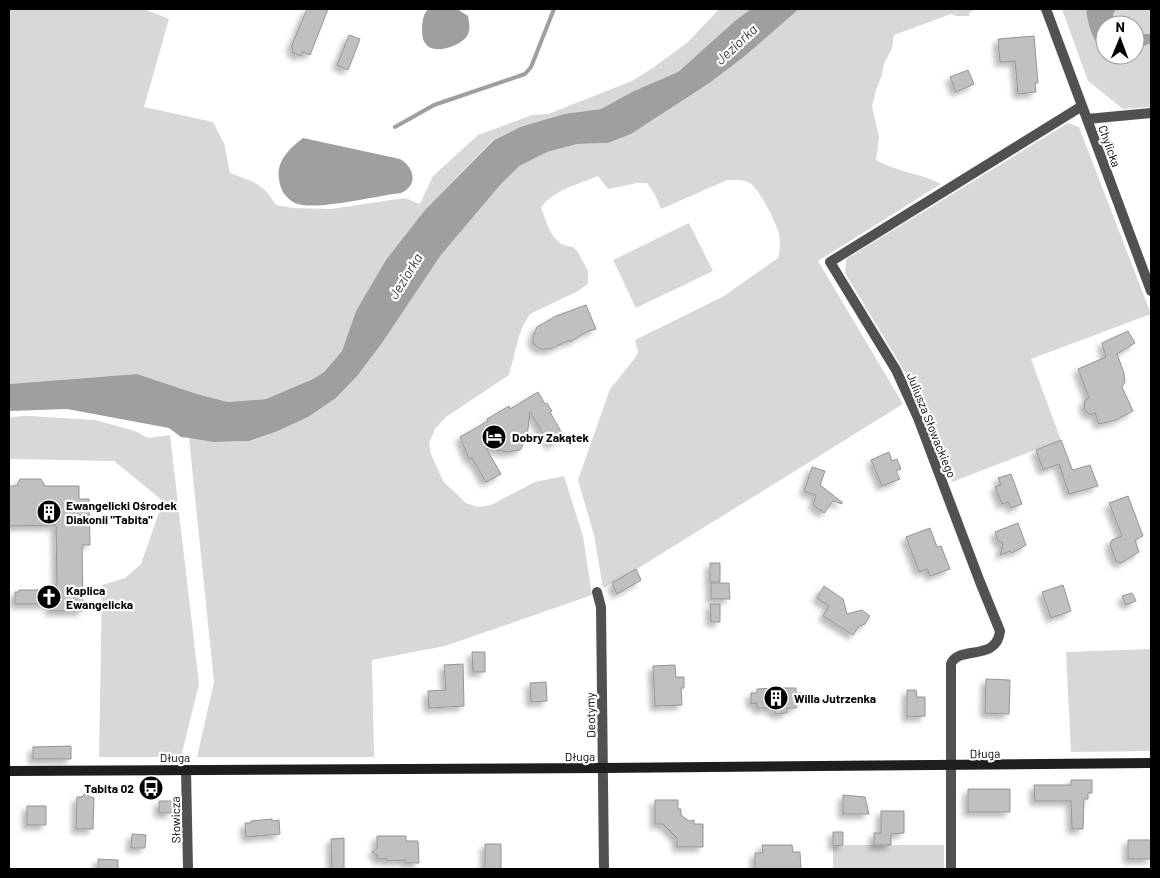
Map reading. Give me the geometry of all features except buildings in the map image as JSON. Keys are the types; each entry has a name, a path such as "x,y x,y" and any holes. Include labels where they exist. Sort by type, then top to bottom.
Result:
{"street":[{"name":"Chylicka","path":"1046,9 1151,291"},
{"name":"Juliusza Słowackiego","path":"951,869 951,664 952,660 986,650 994,645 999,640 1000,631 918,418 896,370 830,262 1082,106"},
{"path":"1087,119 1151,113"},
{"name":"Deotymy","path":"597,592 601,607 604,869"},
{"name":"Długa","path":"9,771 1151,764"},
{"name":"Słowicza","path":"186,770 188,869"}],"shaded area":[{"path":"9,9 144,9 169,19 144,107 213,122 224,143 230,173 257,184 267,192 276,205 293,208 331,209 405,198 420,204 433,176 478,135 532,115 548,114 632,81 688,42 719,9 751,9 678,72 601,109 564,114 520,127 493,140 425,210 356,311 342,351 324,372 313,379 266,399 228,402 137,374 9,384"},
{"path":"799,9 976,9 969,13 969,16 951,14 894,35 892,49 884,63 872,106 879,137 876,160 941,184 818,261 903,404 603,588 594,535 578,480 610,389 635,358 638,352 635,340 724,296 778,258 780,237 774,220 762,198 754,186 744,181 727,180 661,209 647,183 637,183 608,189 598,176 559,192 541,208 555,239 566,246 573,247 578,252 588,271 588,284 576,292 530,314 519,336 509,375 446,417 435,429 429,443 431,454 443,481 466,503 478,507 491,505 535,482 564,476 583,536 592,595 445,646 372,660 374,757 197,757 214,682 189,438 213,442 249,441 278,431 308,417 336,398 358,375 382,343 441,255 519,165 547,152 577,144 608,143 631,134 711,82 745,56"},
{"path":"1062,9 1151,9 1151,107 1123,109 1088,81"},
{"path":"1068,123 1079,127 1151,314 1031,359 1061,440 952,482 918,394 845,273 846,259"},
{"path":"689,223 713,271 636,308 613,260"},
{"path":"29,416 95,420 135,431 148,438 170,435 199,684 181,757 99,757 102,585 125,578 141,564 163,501 114,461 9,459 9,417"},
{"path":"1151,649 1151,751 1071,752 1066,652"},
{"path":"833,845 944,845 944,869 833,869"}],"water":[{"path":"428,9 457,9 468,16 469,29 464,40 447,48 434,49 429,47 424,41 422,31 425,13"},
{"name":"Jeziorka","path":"751,9 799,9 745,56 711,82 631,134 608,143 577,144 547,152 519,166 501,184 441,255 382,343 358,375 336,398 308,417 278,431 249,441 213,442 181,437 169,428 67,409 9,411 9,384 137,374 228,402 266,399 313,379 324,372 342,351 356,311 386,260 425,210 494,140 520,127 564,114 601,109 632,92 678,72"},
{"path":"1086,9 1116,9 1113,15 1095,15 1095,40 1089,27"},
{"path":"1145,34 1151,34 1151,43 1145,46"},
{"path":"303,138 400,159 409,167 412,181 407,190 401,193 317,206 295,203 288,199 282,190 279,172 285,156"}],"waterway":[{"path":"395,127 434,105 525,74 531,67 554,9"}],"place":[{"name":"Dobry Zakątek","path":"494,437"},
{"name":"Ewangelicki Ośrodek Diakonii \"Tabita\"","path":"49,512"},
{"name":"Kaplica Ewangelicka","path":"49,597"},
{"name":"Willa Jutrzenka","path":"776,698"},
{"name":"Tabita 02","path":"151,788"}]}
